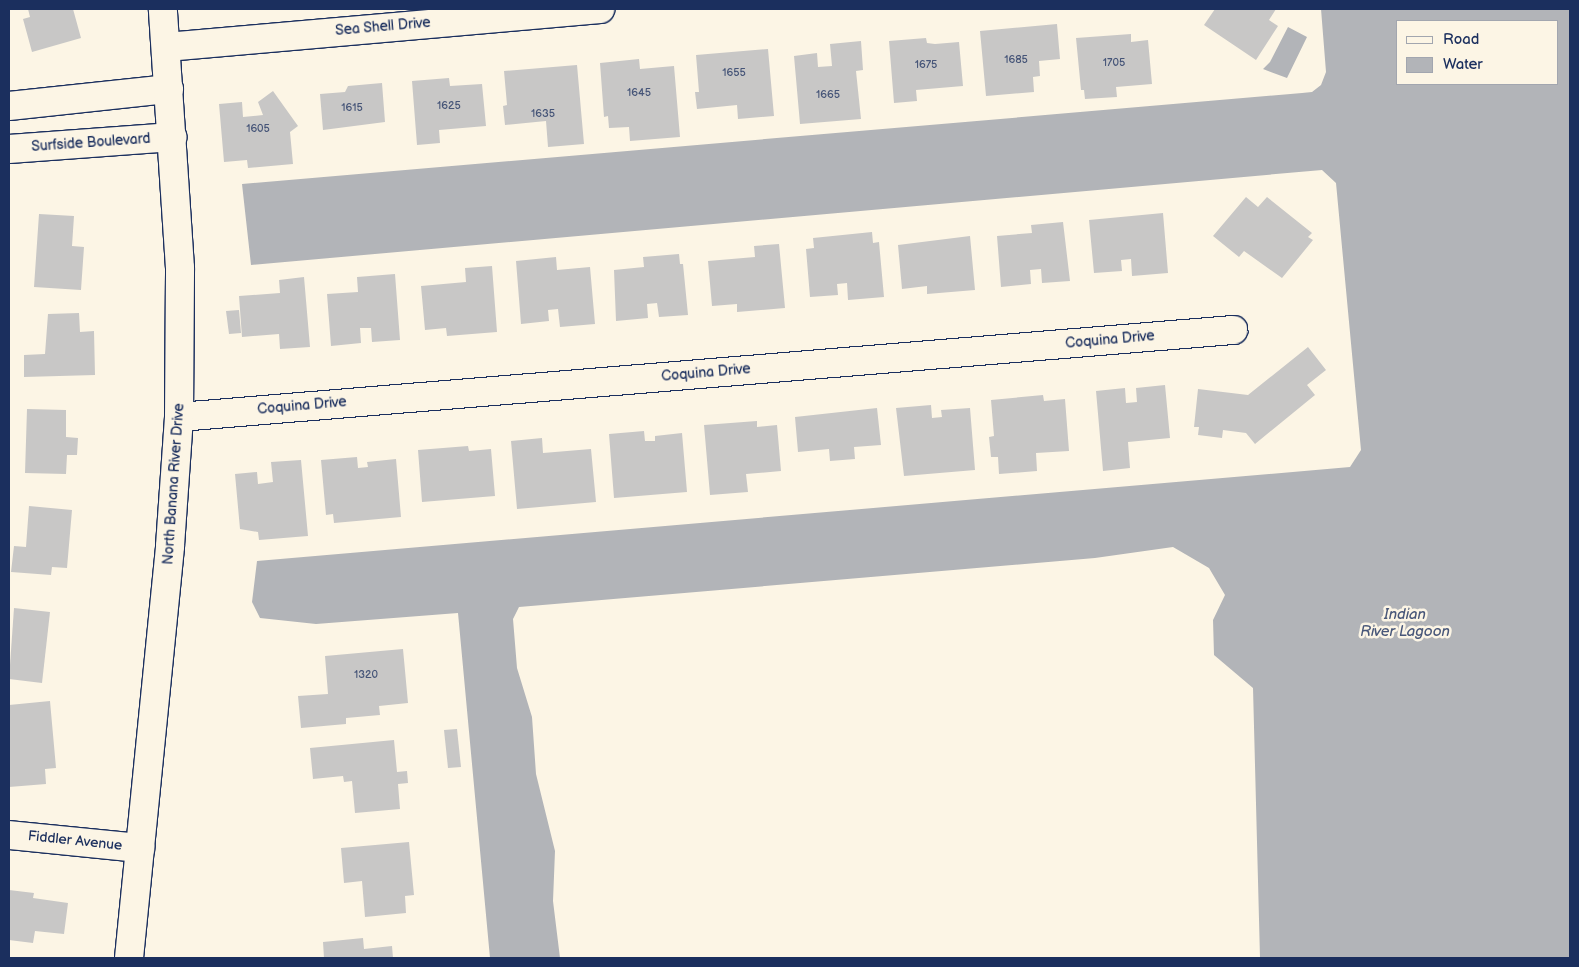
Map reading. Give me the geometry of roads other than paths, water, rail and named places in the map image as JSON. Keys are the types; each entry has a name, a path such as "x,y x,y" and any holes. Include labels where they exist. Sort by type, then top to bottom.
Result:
{"street":[{"name":"North Banana River Drive","path":"129,958 170,546 179,417 180,268 173,137 163,9"},
{"name":"Sea Shell Drive","path":"166,47 600,9"},
{"path":"9,106 169,89"},
{"name":"Surfside Boulevard","path":"9,149 173,137"},
{"name":"Coquina Drive","path":"179,417 1233,330"},
{"name":"Fiddler Avenue","path":"9,835 140,848"}],"water":[{"name":"Indian River Lagoon","path":"1321,9 1570,9 1570,958 1260,958 1253,688 1214,655 1213,620 1225,595 1209,568 1173,547 1095,558 519,607 513,619 517,668 532,717 536,774 555,851 553,901 560,958 490,958 458,613 316,624 260,618 252,602 257,561 1350,467 1361,450 1336,183 1322,170 251,265 242,184 1312,92 1321,85 1326,72"},
{"path":"1288,27 1307,37 1287,78 1263,69 1270,62"}]}
